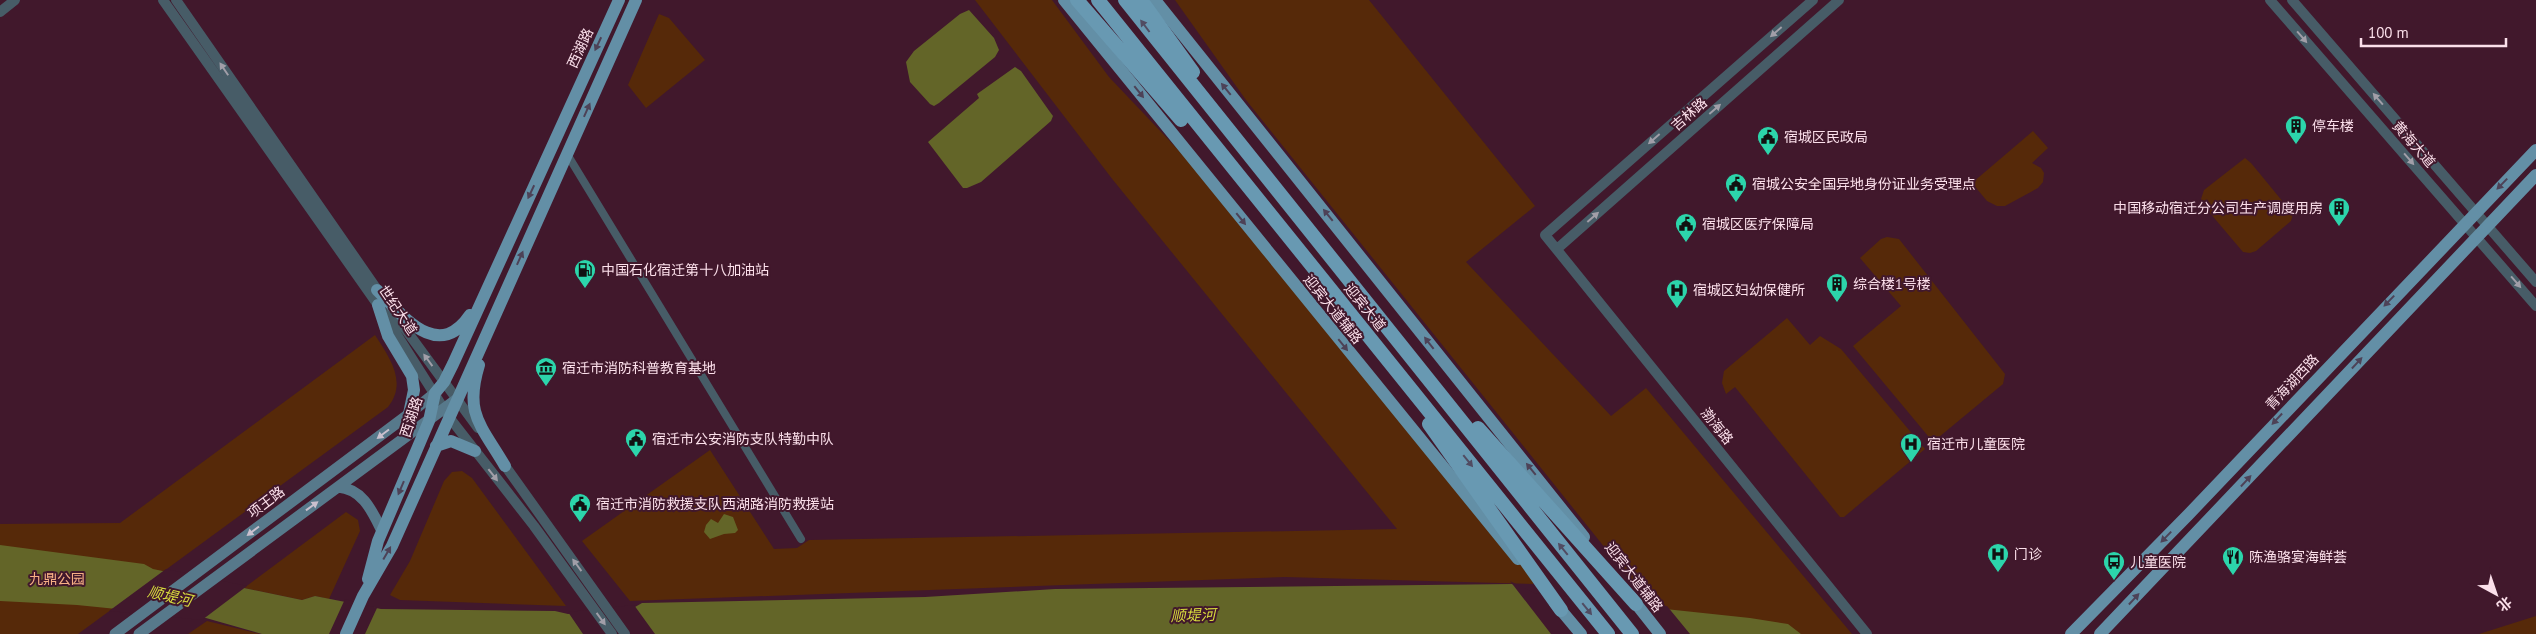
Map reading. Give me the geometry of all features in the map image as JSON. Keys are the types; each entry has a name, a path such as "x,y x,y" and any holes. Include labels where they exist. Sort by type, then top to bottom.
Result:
{"highway":[{"path":"1077,0 1165,100 1237,189 1271,216"},
{"name":"迎宾大道","path":"1098,0 1608,634"},
{"name":"迎宾大道","path":"1125,0 1632,634"},
{"path":"1141,0 1201,83 1287,190 1308,230"},
{"path":"1323,249 1385,312 1484,436 1636,604"},
{"path":"1397,372 1439,441 1536,577 1562,610"}],"main road":[{"name":"西湖路","path":"363,596 382,531 429,421 435,393 444,382 619,0"},
{"path":"346,634 363,596 392,546 436,446 446,413 457,399 636,0"},
{"name":"迎宾大道辅路","path":"1064,0 1536,577"},
{"name":"迎宾大道辅路","path":"1155,0 1534,473 1660,634"},
{"name":"青海湖西路","path":"2071,634 2188,515 2464,223 2536,150"},
{"path":"2100,634 2536,175"},
{"path":"377,290 415,328 441,336 459,328 469,317 498,265"},
{"path":"505,466 478,420 472,396 480,362 511,279"},
{"path":"378,305 388,336 412,376 414,390 409,414"},
{"name":"项王路","path":"115,634 435,393"},
{"path":"144,631 429,421 446,413"},
{"path":"436,446 451,440 475,451"},
{"path":"338,487 349,488 367,503 382,531"},
{"path":"1562,610 1580,634"}],"street":[{"path":"0,12 16,0"},
{"name":"世纪大道","path":"163,0 378,305 446,413 534,526 612,634"},
{"name":"世纪大道","path":"176,0 377,290 625,634"},
{"name":"吉林路","path":"1545,235 1813,0"},
{"name":"吉林路","path":"1557,249 1838,0"},
{"name":"黄海大道","path":"2270,0 2536,306"},
{"name":"黄海大道","path":"2292,0 2536,282"},
{"path":"567,154 801,539"},
{"name":"渤海路","path":"1545,235 1867,634"}],"green space":[{"path":"975,0 1052,0 1109,77 1254,230 1534,576 1533,584 1285,577 630,601 582,541 710,450 774,549 797,548 809,540 1397,529 1113,180"},
{"path":"1175,0 1369,0 1535,206 1466,262 1611,416 1646,388 1852,634 1674,634 1246,100"},
{"path":"659,14 669,18 705,60 646,108 628,85"},
{"path":"2033,131 2048,148 2032,163 2041,168 2044,173 2043,182 2038,188 2005,206 1997,206 1987,201 1972,183"},
{"path":"2245,158 2293,214 2291,221 2256,251 2250,253 2243,252 2204,206 2201,199 2204,190"},
{"path":"1887,237 1899,239 2005,374 2003,384 1933,442 1853,346 1901,306 1860,258 1881,239"},
{"path":"1787,318 1810,345 1820,336 1841,349 1925,449 1844,517 1840,517 1735,387 1726,394 1722,383 1724,371"},
{"name":"九鼎公园","path":"375,335 391,361 396,379 394,398 388,407 78,634 0,634 0,524 120,523"},
{"path":"462,471 472,478 566,606 400,600 390,595 410,561 444,481 452,472"},
{"path":"346,512 358,520 360,531 329,599 315,596 302,600 244,588"},
{"path":"2536,616 2536,634 2479,634"},
{"path":"207,621 260,634 188,634"}],"water":[{"path":"969,10 994,38 999,50 995,57 934,106 910,82 906,62 914,51 960,14"},
{"path":"1015,67 1021,71 1053,116 1051,121 981,182 963,188 928,142 979,98 977,94"},
{"path":"724,514 733,517 738,530 735,533 724,534 710,539 704,532 706,525 711,519 718,523"},
{"name":"顺堤河","path":"0,545 144,564 153,569 302,600 315,596 381,609 555,611 568,614 635,607 642,603 925,597 1055,589 1512,584 1534,595 1750,618 1788,624 1801,634 262,634 206,618 77,605 0,601"}],"pier":[{"path":"166,569 247,586 202,620 109,611"},
{"path":"1510,581 1534,593 1667,606 1690,634 1551,634"},
{"path":"345,599 377,608 365,634 329,634"},
{"path":"634,605 655,634 583,634 568,612"}],"place":[{"name":"停车楼","path":"2296,145"},
{"name":"宿城区民政局","path":"1768,156"},
{"name":"宿城公安全国异地身份证业务受理点","path":"1736,203"},
{"name":"中国移动宿迁分公司生产调度用房","path":"2339,227"},
{"name":"宿城区医疗保障局","path":"1686,243"},
{"name":"中国石化宿迁第十八加油站","path":"585,289"},
{"name":"综合楼1号楼","path":"1837,303"},
{"name":"宿城区妇幼保健所","path":"1677,309"},
{"name":"宿迁市消防科普教育基地","path":"546,387"},
{"name":"宿迁市公安消防支队特勤中队","path":"636,458"},
{"name":"宿迁市儿童医院","path":"1911,463"},
{"name":"宿迁市消防救援支队西湖路消防救援站","path":"580,523"},
{"name":"门诊","path":"1998,573"},
{"name":"陈渔骆宴海鲜荟","path":"2233,576"},
{"name":"儿童医院","path":"2114,581"}]}
